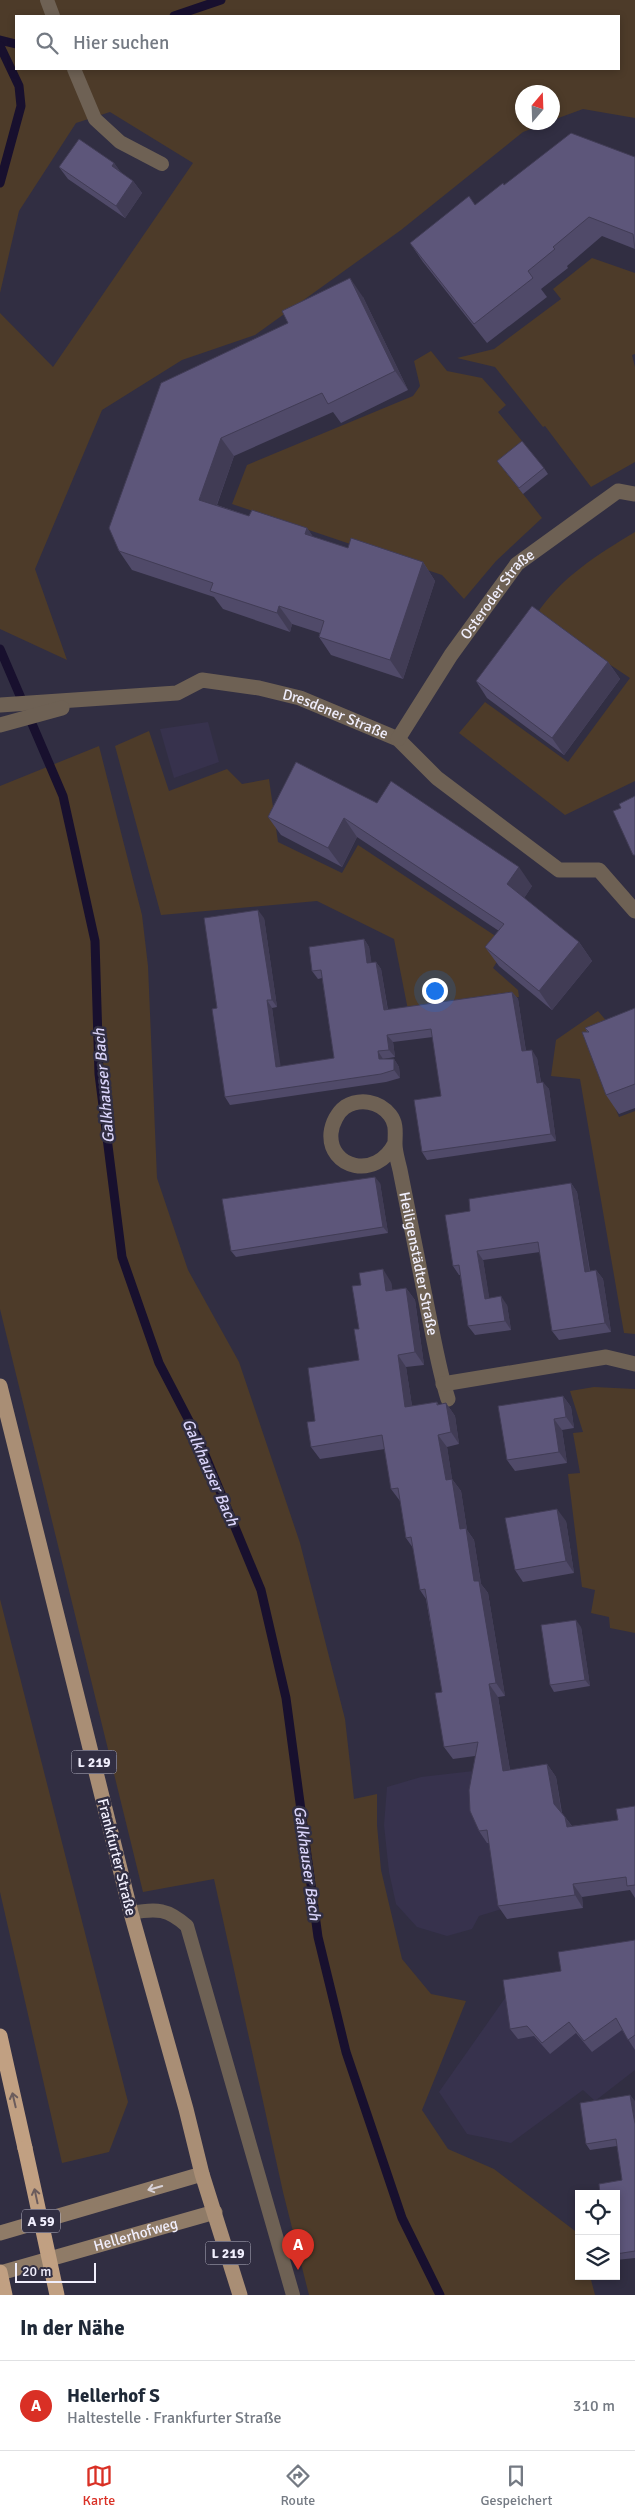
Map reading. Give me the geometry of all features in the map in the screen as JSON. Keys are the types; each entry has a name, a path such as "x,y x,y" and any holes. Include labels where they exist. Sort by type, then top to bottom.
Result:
{"highway":[{"name":"A 59","path":"0,2036 57,2295"},
{"path":"0,2273 5,2295"}],"main road":[{"name":"Frankfurter Straße","path":"0,1386 131,1913 186,2109 202,2174 240,2295"}],"street":[{"name":"Osteroder Straße","path":"398,739 451,655 517,564 618,491 635,494"},
{"name":"Dresdener Straße","path":"0,705 177,693 202,680 259,688 300,698 398,739 437,778 559,870 600,870 635,911"},
{"name":"Dresdener Straße","path":"0,725 93,700"},
{"name":"Heiligenstädter Straße","path":"395,1143 383,1161 364,1167 353,1165 336,1151 331,1131 336,1116 345,1107 358,1102 370,1102 382,1107 390,1115 396,1134 395,1143 443,1384 448,1399"},
{"path":"443,1384 606,1357 635,1364"},
{"path":"0,2233 202,2174"},
{"name":"Hellerhofweg","path":"0,2273 148,2229 215,2212"}],"lane":[{"path":"47,0 53,15"},
{"path":"74,70 95,119 120,142 162,164"},
{"path":"131,1913 149,1910 160,1911 174,1915 187,1926 294,2295"}],"shaded area":[{"path":"0,0 635,0 635,118 583,109 560,117 560,85 515,85 515,130 528,130 523,132 401,230 255,335 182,360 102,410 35,569 67,660 0,629 0,313 53,367 193,163 110,112 76,123 19,211 0,293"},
{"path":"592,258 635,273 635,354 632,355 635,367 635,462 591,487 545,426 543,427 495,367 457,358 494,349 561,299 553,289"},
{"path":"431,351 447,371 482,378 506,405 498,412 527,447 502,467 542,518 496,561 464,599 442,575 232,504 247,465 413,396 420,386 414,361"},
{"path":"635,532 635,781 565,815 459,733 485,702 568,762 630,678 536,615 546,601 568,578 607,549"},
{"path":"208,722 219,762 174,778 160,729"},
{"path":"149,731 169,791 227,769 242,784 269,779 278,842 342,873 358,845 497,937 498,960 493,968 518,990 519,997 409,1015 394,939 317,901 161,915 115,746"},
{"path":"99,746 142,915 148,966 157,1178 188,1270 239,1362 300,1543 345,1719 354,1799 377,1794 377,1825 381,1870 402,1959 431,1994 466,2001 422,2110 448,2149 494,2169 575,2231 575,2280 591,2280 595,2295 309,2295 283,2192 214,1879 143,1892 0,1309 0,786"},
{"path":"598,1011 619,1036 590,1048 619,1117 635,1111 635,1334 624,1333 580,1079 551,1076 556,1040"},
{"path":"594,1387 635,1389 635,1633 610,1628 609,1617 591,1613 595,1590 582,1587 568,1474 580,1473 573,1433 583,1432 570,1391"},
{"path":"0,1599 128,2102 109,2152 62,2163 0,1892"},
{"path":"482,1770 576,1909 507,1919 505,1908 479,1916 472,1929 447,1936 417,1927 396,1904 389,1872 384,1825 387,1787 421,1777"},
{"path":"635,1952 635,2070 595,2101 583,2090 511,2143 467,2134 439,2092 510,1991"}],"building":[{"path":"571,133 635,157 635,249 633,234 589,217 528,271 533,278 474,324 410,243 469,196 475,205"},
{"path":"79,139 114,163 112,166 133,181 116,206 59,167"},
{"path":"350,278 395,371 328,404 322,393 221,438 199,500 249,516 252,510 307,528 305,534 348,548 351,538 423,562 390,660 319,637 324,621 279,606 277,613 210,591 213,583 119,551 109,528 161,383 288,323 282,311"},
{"path":"522,441 544,468 519,488 497,461"},
{"path":"532,606 608,662 552,738 476,681"},
{"path":"296,762 377,803 391,781 519,867 507,884 579,942 539,991 485,947 504,924 344,818 328,848 268,817"},
{"path":"635,796 635,855 633,855 613,811 621,808 619,804"},
{"path":"258,910 272,1000 267,1000 276,1067 334,1058 321,970 312,971 309,947 364,939 367,963 376,962 384,1010 512,992 522,1051 532,1050 537,1083 543,1082 551,1134 422,1152 414,1100 441,1096 431,1029 387,1035 389,1050 378,1051 379,1059 394,1059 394,1070 381,1074 225,1097 212,1009 217,1008 204,918"},
{"path":"635,1008 635,1084 606,1095 582,1032 589,1032 585,1028"},
{"path":"375,1177 383,1227 231,1251 222,1199"},
{"path":"571,1183 585,1272 596,1270 605,1323 552,1331 538,1242 477,1251 485,1299 501,1296 505,1321 468,1326 459,1265 453,1266 445,1215 470,1211 469,1199"},
{"path":"383,1269 386,1291 406,1288 415,1352 398,1355 405,1407 437,1402 437,1405 446,1403 451,1432 438,1435 446,1480 452,1479 460,1529 466,1528 474,1581 479,1581 496,1683 489,1684 503,1771 547,1764 554,1804 565,1817 567,1827 618,1820 616,1809 635,1806 635,1885 627,1886 626,1877 573,1884 575,1895 498,1906 487,1830 479,1831 470,1811 469,1790 478,1742 444,1747 435,1693 442,1692 425,1589 420,1590 411,1537 406,1538 398,1488 391,1489 382,1435 311,1447 307,1422 315,1421 308,1368 359,1360 354,1329 359,1329 352,1286 361,1285 359,1273"},
{"path":"563,1396 566,1417 554,1419 559,1452 507,1460 498,1406"},
{"path":"557,1509 566,1561 515,1570 505,1518"},
{"path":"576,1620 585,1680 550,1685 541,1625"},
{"path":"635,1940 635,2035 628,2040 616,2018 584,2041 569,2022 542,2043 527,2026 510,2029 503,1980 561,1971 558,1952"},
{"path":"630,2095 635,2124 635,2251 620,2253 620,2190 600,2190 599,2184 622,2180 616,2139 586,2144 580,2103"}],"waterway":[{"path":"177,15 221,0"},
{"path":"0,40 15,44"},
{"name":"Galkhauser Bach","path":"0,46 19,86 21,106 0,183"},
{"name":"Galkhauser Bach","path":"0,649 63,796 95,941 99,1074 122,1257 159,1363 198,1438 261,1590 286,1698 318,1937 346,2052 402,2218 440,2295"}],"place":[{"name":"Hellerhof S","path":"298,2270"}]}
